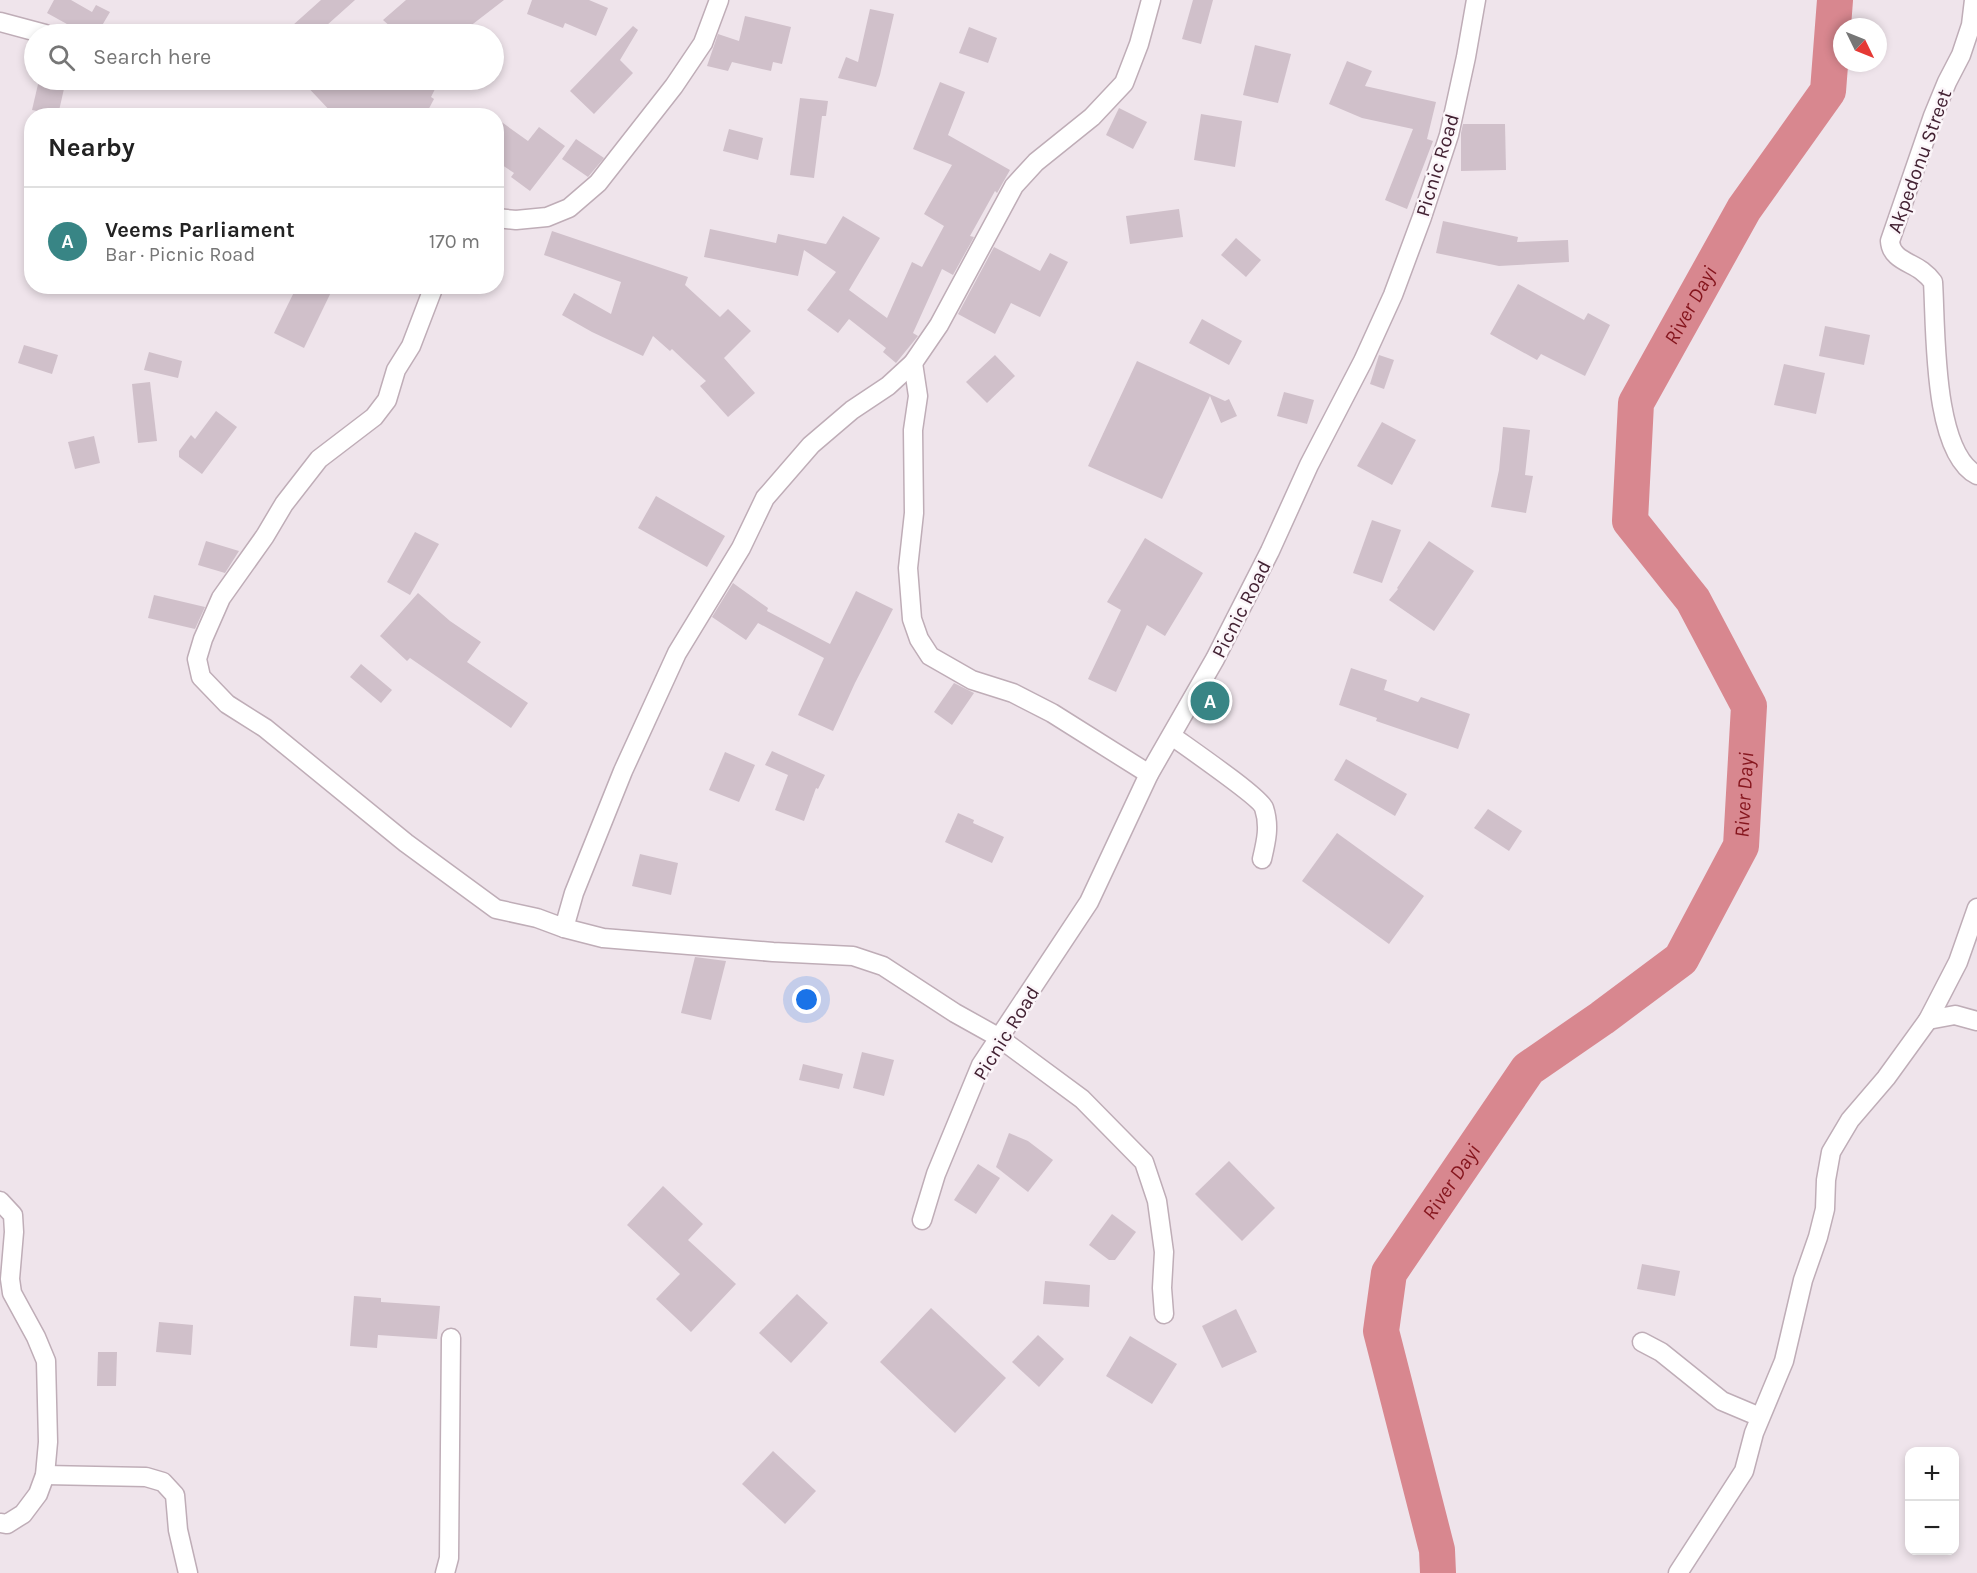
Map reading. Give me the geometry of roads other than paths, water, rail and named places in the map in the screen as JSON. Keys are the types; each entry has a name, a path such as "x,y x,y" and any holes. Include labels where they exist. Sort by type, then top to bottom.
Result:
{"street":[{"path":"504,219 547,217 569,208 598,183 648,121 703,43 719,0"},
{"path":"564,928 574,893 623,771 677,653 741,548 765,498 811,445 852,410 888,386 913,363 939,325 1014,186 1036,162 1092,117 1124,83 1139,44 1151,0"},
{"name":"Picnic Road","path":"922,1220 936,1174 981,1065 1089,902 1149,774 1235,620 1270,551 1309,465 1363,361 1393,295 1449,135 1476,0"},
{"name":"Akpedonu Street","path":"1974,0 1971,26 1934,116 1890,241 1890,249 1923,272 1933,282 1936,352 1944,421 1955,449 1971,472 1977,475"},
{"path":"0,22 24,28"},
{"path":"431,294 411,346 396,370 387,400 374,417 320,459 284,504 265,536 221,598 197,659 201,677 226,704 265,728 406,843 496,909 537,918 603,938 852,956 883,966 955,1013 998,1037 1082,1099 1144,1162 1156,1201 1164,1252 1162,1288 1164,1314"},
{"path":"913,363 918,396 913,430 914,513 908,578 912,619 919,639 930,656 972,680 1012,693 1052,713 1149,774"},
{"path":"1172,736 1243,787 1264,806 1268,828 1262,859"},
{"path":"1678,1573 1744,1471 1760,1417 1784,1361 1803,1280 1825,1209 1826,1180 1831,1152 1850,1120 1886,1078 1928,1020 1958,962 1977,908"},
{"path":"1928,1020 1955,1015 1977,1021"},
{"path":"0,1201 13,1215 10,1279 12,1293 46,1361 48,1442 45,1475 38,1494 23,1515 7,1524 0,1523"},
{"path":"445,1573 449,1558 451,1338"},
{"path":"1642,1342 1661,1352 1722,1401 1760,1417"},
{"path":"45,1475 146,1477 163,1482 175,1495 178,1530 188,1573"}],"waterway":[{"name":"River Dayi","path":"1438,1573 1437,1550 1381,1331 1389,1273 1528,1069 1681,959 1741,846 1749,706 1693,600 1630,521 1636,403 1744,209 1828,91 1835,0"}],"place":[{"name":"Veems Parliament","path":"1210,701"}]}
